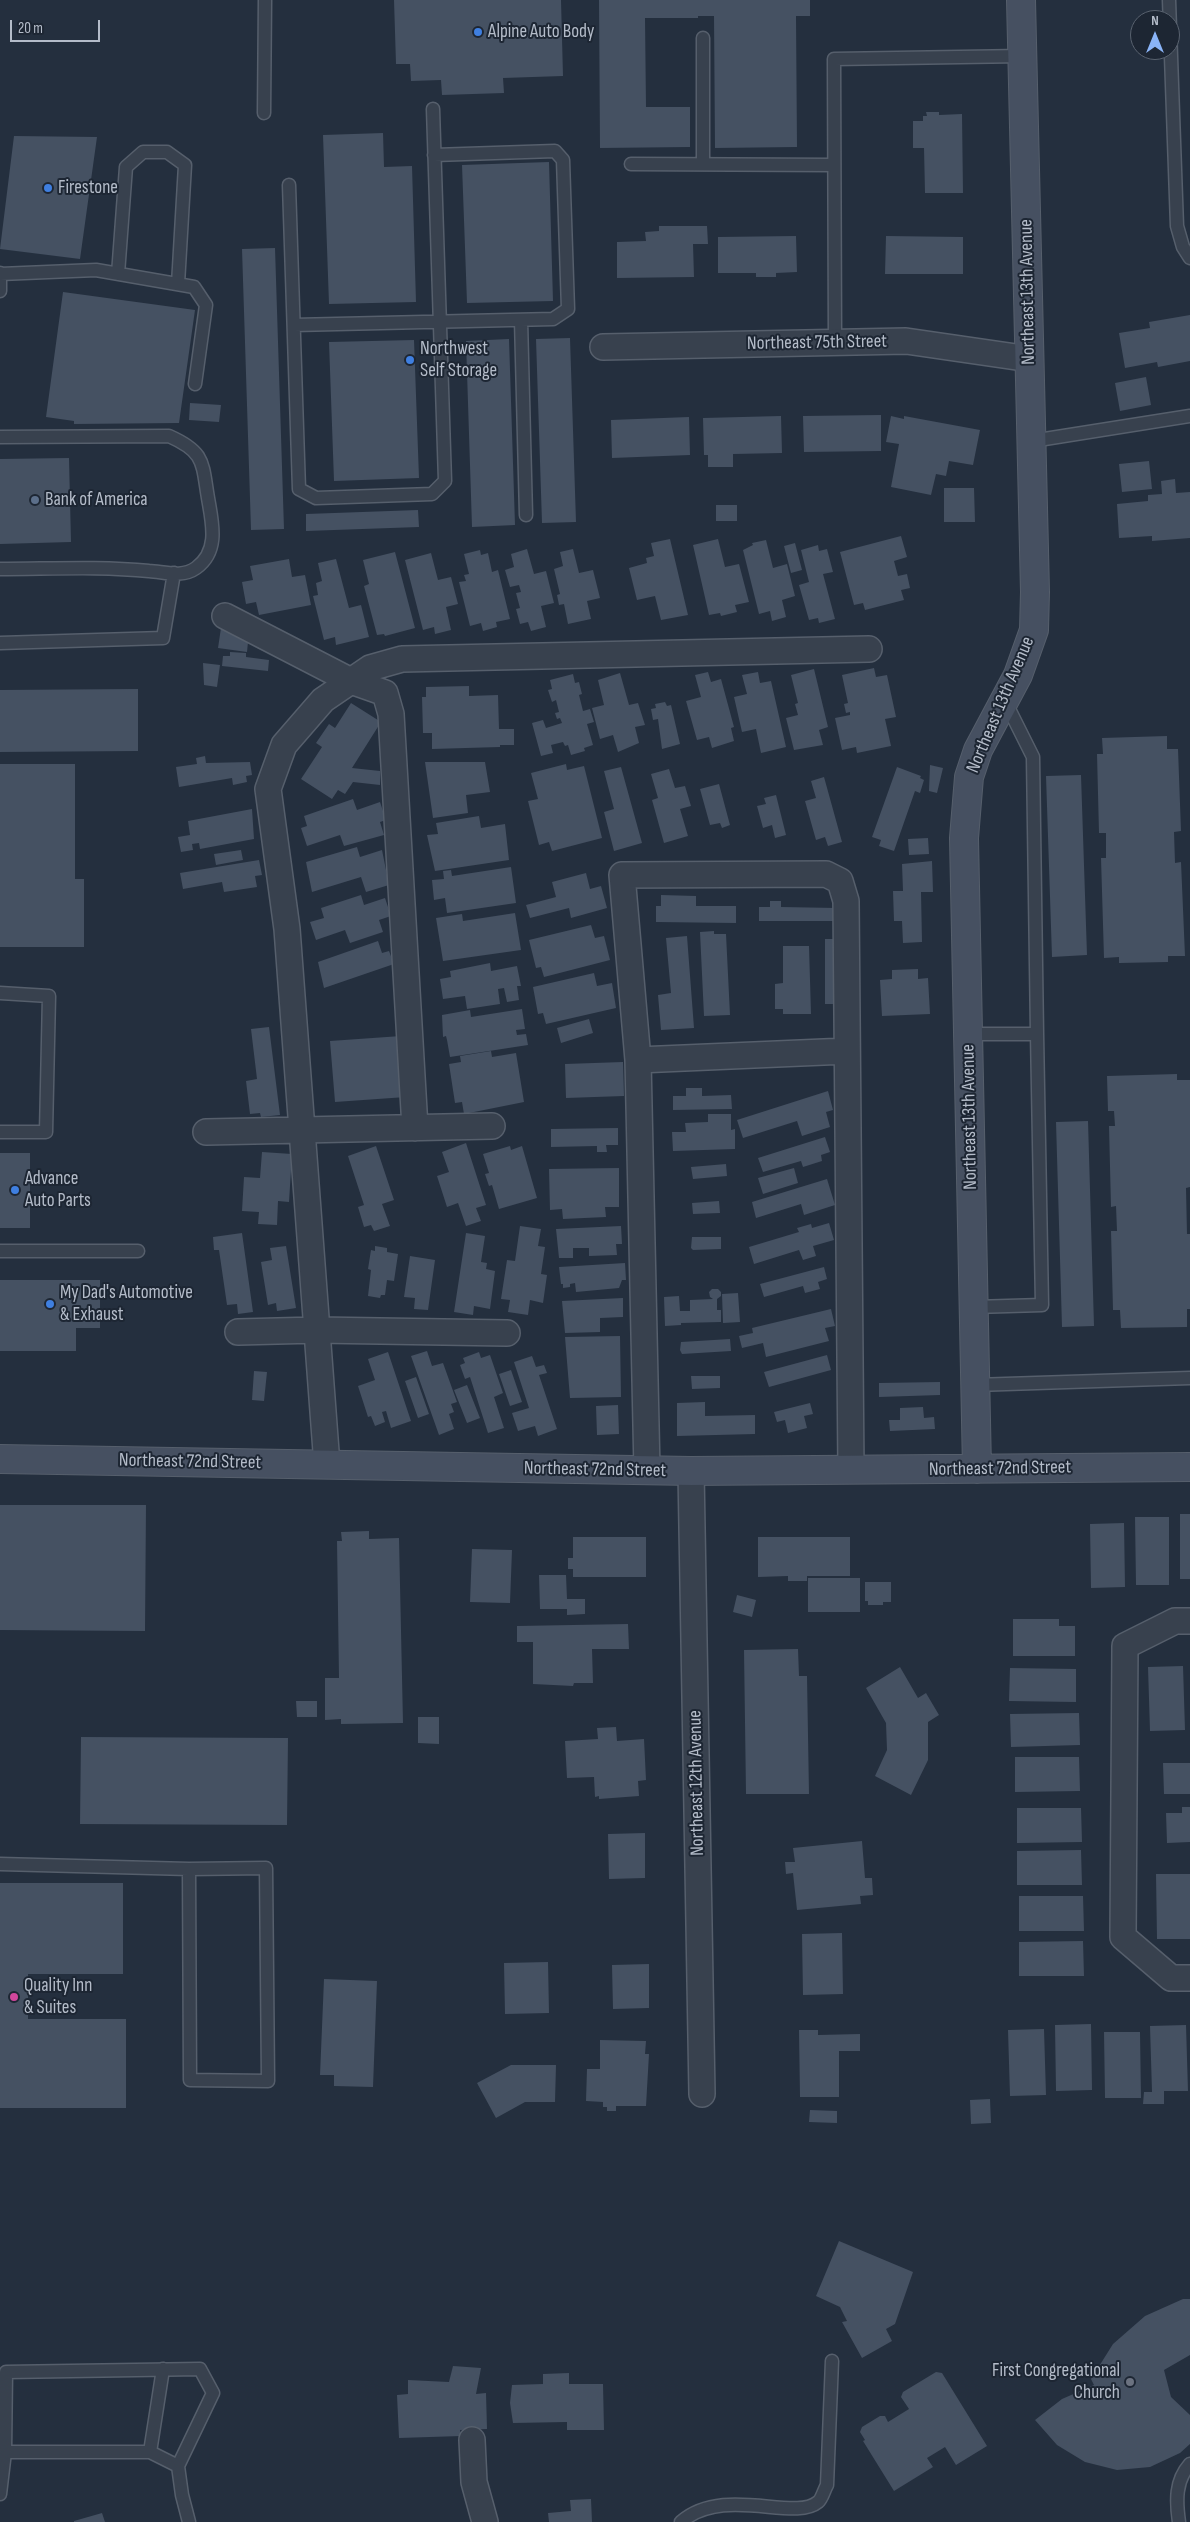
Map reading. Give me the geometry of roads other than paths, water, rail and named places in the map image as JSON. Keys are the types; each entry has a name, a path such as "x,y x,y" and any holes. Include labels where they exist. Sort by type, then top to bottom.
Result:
{"street":[{"name":"Northeast 13th Avenue","path":"977,1469 964,838 969,777 978,750 1018,676 1034,630 1032,441 1021,0"},
{"name":"Northeast 75th Street","path":"603,347 906,341 1030,359"},
{"path":"225,616 351,682 385,693 391,714 415,1128"},
{"path":"327,1465 287,929 268,789 284,745 323,700 370,668 402,659 869,649"},
{"path":"647,1470 638,1060 622,875 826,874 840,881 846,901 852,1470"},
{"path":"638,1060 847,1051"},
{"path":"206,1132 492,1126"},
{"path":"238,1332 317,1330 506,1333"},
{"name":"Northeast 72nd Street","path":"0,1459 691,1471 1190,1467"},
{"name":"Northeast 12th Avenue","path":"691,1471 702,2094"},
{"path":"1190,1621 1175,1621 1125,1646 1123,1927 1123,1936 1171,1978 1190,1978"},
{"path":"472,2440 474,2482 485,2522"}],"lane":[{"path":"264,113 265,0"},
{"path":"1170,0 1177,226 1190,258"},
{"path":"703,38 703,164"},
{"path":"835,342 834,59 1023,56"},
{"path":"289,185 299,489 316,498 432,494 445,481 433,109"},
{"path":"294,325 553,319 568,309 564,160 555,151 434,155"},
{"path":"118,274 126,167 143,152 167,152 185,165 178,284"},
{"path":"631,164 834,165"},
{"path":"0,292 0,273 96,270 194,287 206,305 195,384"},
{"path":"521,320 526,515"},
{"path":"1032,441 1190,416"},
{"path":"0,437 169,436 187,444 201,458 213,527 213,542 207,556 197,568 184,575 124,568 0,569"},
{"path":"0,643 163,638 174,573"},
{"path":"974,1307 1042,1305 1033,757 1005,701"},
{"path":"0,993 49,996 46,1132 0,1132"},
{"path":"968,1034 1037,1034"},
{"path":"0,1251 138,1251"},
{"path":"975,1385 1190,1378"},
{"path":"0,1864 189,1869 266,1868 268,2081 190,2080 189,1869"},
{"path":"681,2522 704,2508 724,2504 804,2509 819,2502 827,2485 832,2361"},
{"path":"0,2494 5,2452 6,2372 200,2369 212,2393 178,2466 182,2495 189,2522"},
{"path":"150,2452 163,2370"},
{"path":"5,2452 150,2452 178,2466"},
{"path":"1179,2522 1176,2501 1178,2484 1190,2464"}],"place":[{"name":"Alpine Auto Body","path":"478,32"},
{"name":"Firestone","path":"48,188"},
{"name":"Northwest Self Storage","path":"410,360"},
{"name":"Bank of America","path":"35,500"},
{"name":"Advance Auto Parts","path":"15,1190"},
{"name":"My Dad's Automotive & Exhaust","path":"50,1304"},
{"name":"Quality Inn & Suites","path":"14,1997"},
{"name":"First Congregational Church","path":"1130,2382"}]}
